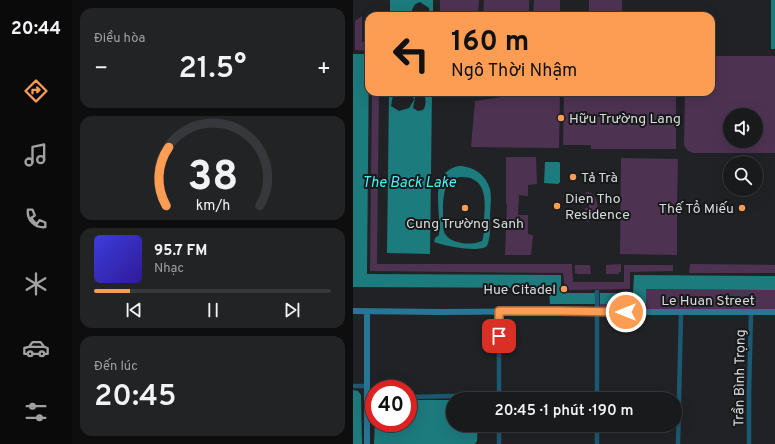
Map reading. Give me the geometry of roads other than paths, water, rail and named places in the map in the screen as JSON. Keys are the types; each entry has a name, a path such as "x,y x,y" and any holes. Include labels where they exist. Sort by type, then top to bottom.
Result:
{"street":[{"path":"597,292 597,392"},
{"name":"Le Huan Street","path":"353,311 775,312"},
{"path":"499,311 499,392"},
{"path":"367,312 367,380"},
{"path":"679,444 681,312"},
{"name":"Trần Bình Trọng","path":"749,444 751,313"},
{"path":"353,386 365,386"},
{"path":"417,397 446,397"},
{"path":"367,444 368,432"},
{"path":"499,432 499,444"},
{"path":"597,432 597,444"}],"water":[{"path":"390,0 433,0 433,12 430,12 429,8 420,2 413,7 412,12 390,12"},
{"path":"771,0 775,0 775,49 771,49"},
{"path":"353,54 365,54 365,96 369,96 367,274 561,275 561,293 595,293 595,304 550,304 549,288 353,287"},
{"name":"The Back Lake","path":"389,96 393,96 391,106 399,111 409,108 414,100 413,96 415,96 413,108 418,111 423,110 425,106 426,103 424,96 432,96 430,254 387,253"},
{"path":"545,162 560,163 560,182 558,184 544,183"},
{"path":"459,166 464,166 478,172 488,184 491,196 490,232 487,246 483,248 470,249 434,242 435,238 439,235 439,185 443,176 449,170","holes":["459,177 468,177 475,180 479,184 484,196 485,211 482,241 466,244 451,239 444,232 443,207 444,193 448,183"]},
{"path":"634,275 775,276 775,290 646,289 646,304 600,304 600,293 633,293"},
{"path":"353,390 358,391 361,395 362,444 353,444"},
{"path":"417,400 446,400 446,432 478,432 477,441 475,444 374,444 375,432 417,432"}],"place":[{"name":"Hữu Trường Lang","path":"561,118"},
{"name":"Tả Trà","path":"573,177"},
{"name":"Dien Tho Residence","path":"557,206"},
{"name":"Cung Trường Sanh","path":"465,208"},
{"name":"Thế Tổ Miếu","path":"742,208"},
{"name":"Hue Citadel","path":"564,289"}]}
